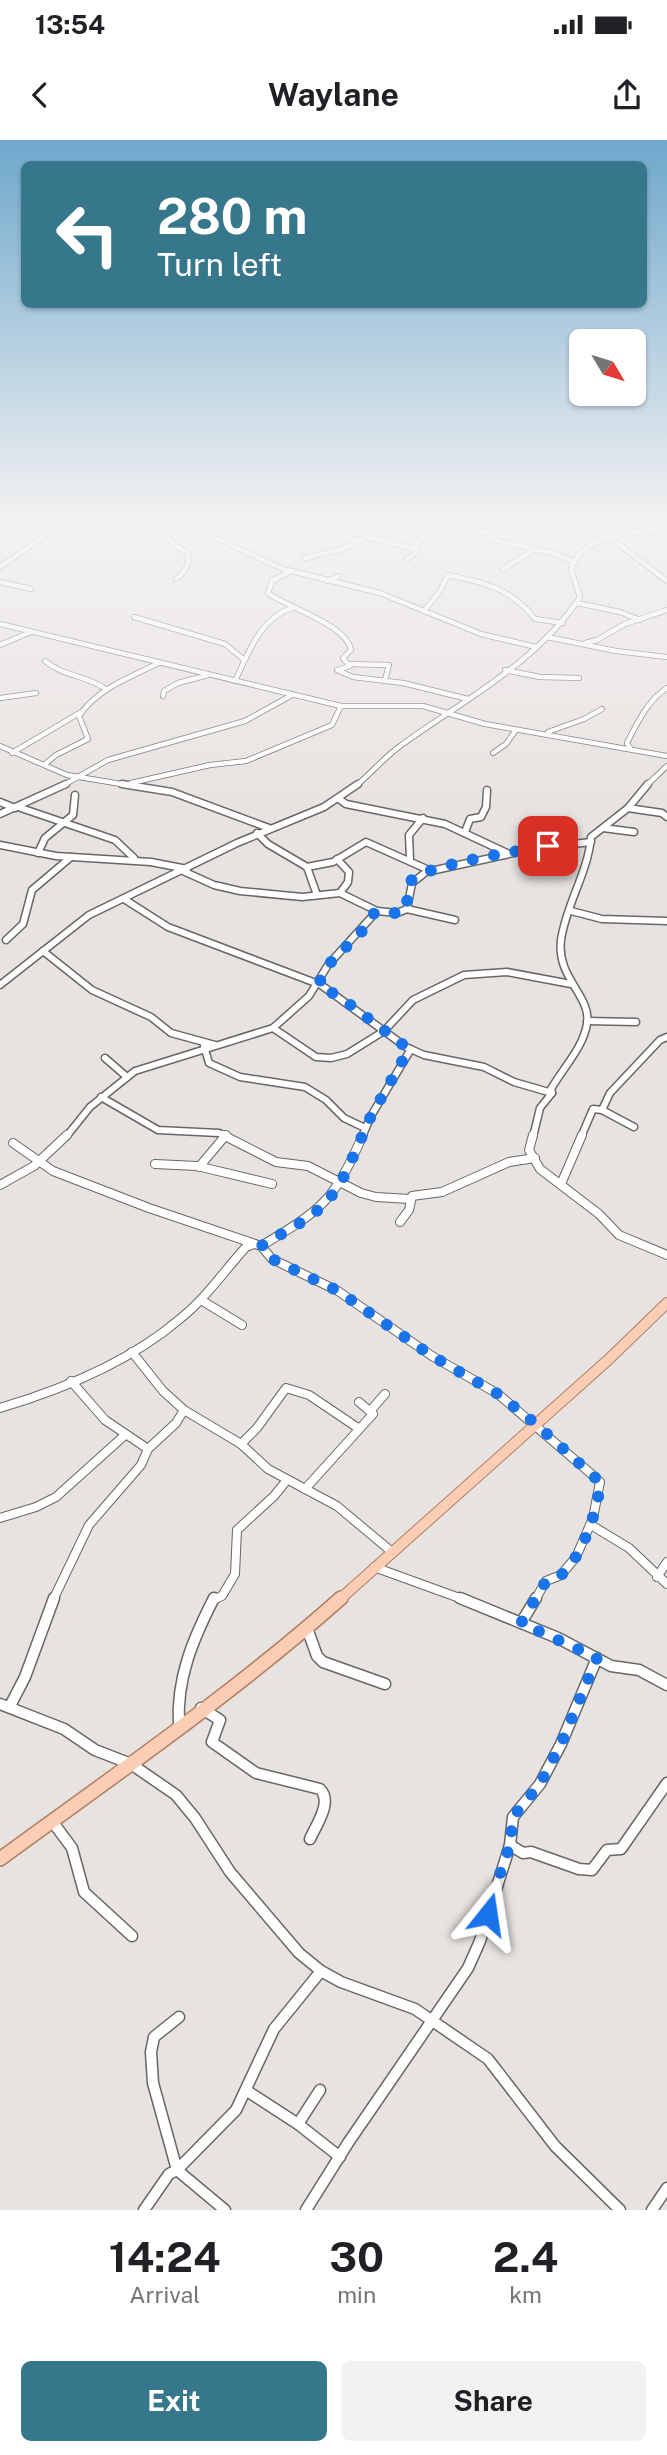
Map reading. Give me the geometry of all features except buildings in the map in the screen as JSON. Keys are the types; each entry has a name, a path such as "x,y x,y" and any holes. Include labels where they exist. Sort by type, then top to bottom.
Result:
{"main road":[{"path":"0,1859 131,1764 307,1628 608,1360 667,1303"}],"street":[{"path":"235,681 249,645 264,630 269,620 278,616"},
{"path":"310,616 328,624 348,642 351,650 342,659 352,666"},
{"path":"435,616 481,634 536,647"},
{"path":"533,616 535,619 563,623"},
{"path":"0,985 80,920 257,834 339,799 361,784 399,747 451,713 536,647 568,616"},
{"path":"629,616 640,620"},
{"path":"580,645 601,640 622,625 652,616"},
{"path":"134,617 225,644 243,659"},
{"path":"0,624 341,706 423,706 516,730 667,756"},
{"path":"0,645 32,632"},
{"path":"547,637 580,645 667,657"},
{"path":"45,661 56,670 89,678 106,689"},
{"path":"5,750 79,714 86,704 102,695 106,689 159,663"},
{"path":"384,680 390,667 387,665 352,666 337,670 364,680 384,680 468,699"},
{"path":"505,670 540,677 579,678"},
{"path":"163,696 164,691 178,683 197,680 208,674"},
{"path":"630,748 627,743 653,699 666,690"},
{"path":"0,698 36,693"},
{"path":"0,814 79,778 108,760 245,721 292,695"},
{"path":"127,784 210,765 241,763 285,747 332,725 341,706"},
{"path":"545,733 584,719 602,709"},
{"path":"45,764 89,739 79,714"},
{"path":"494,753 506,744 516,730"},
{"path":"5,750 79,778 172,792 270,828"},
{"path":"667,766 638,793 628,808 591,836 585,873 570,911 560,951 571,984 586,1005 587,1021 576,1050 551,1089 552,1093 540,1108 529,1150 540,1169 599,1214 619,1235 667,1255"},
{"path":"465,832 470,819 481,817 484,813 487,790"},
{"path":"38,853 45,838 73,815 75,795"},
{"path":"339,799 346,804 423,818 465,832 508,853"},
{"path":"0,802 121,843 134,858"},
{"path":"628,808 662,813 667,817"},
{"path":"410,860 409,835 423,818"},
{"path":"602,828 634,832"},
{"path":"257,834 268,844 307,867 317,895"},
{"path":"307,867 337,859 366,842 432,871"},
{"path":"407,909 411,882 417,876 452,864 508,853 591,842"},
{"path":"0,845 71,857 134,858 185,870 215,885 240,891 302,897 340,893 377,911 397,913 407,909 419,910 455,920"},
{"path":"0,853 10,847"},
{"path":"6,940 23,925 33,890 71,857"},
{"path":"337,859 349,872 348,883 340,893"},
{"path":"124,899 153,920 168,927 318,985 340,997 408,1049 433,1058 484,1067 514,1082 552,1093"},
{"path":"0,1185 39,1162 57,1147 85,1112 101,1097 145,1065 204,1045 217,1045 272,1028 318,985 328,965 377,911"},
{"path":"570,911 602,919 667,921"},
{"path":"43,951 92,990 151,1017 171,1033 204,1045"},
{"path":"272,1028 316,1057 331,1058 347,1054 384,1031 413,1000 464,975 507,972 571,984"},
{"path":"587,1021 636,1022"},
{"path":"602,1110 610,1093 660,1040 667,1037"},
{"path":"204,1045 209,1063 240,1077 305,1087 326,1101 344,1118 365,1129"},
{"path":"0,1408 25,1401 132,1352 201,1300 252,1244 320,1210 341,1180 408,1049"},
{"path":"105,1058 127,1077"},
{"path":"101,1097 158,1130 198,1130 226,1135 276,1162 308,1166 341,1180 361,1193 376,1197 410,1199 442,1192 509,1162 535,1158"},
{"path":"561,1184 593,1109 602,1110 634,1126"},
{"path":"200,1167 226,1135"},
{"path":"13,1143 53,1171 112,1195 252,1244 272,1259 338,1291 432,1356 498,1394 536,1424 600,1482 585,1540 560,1577 546,1581 521,1623"},
{"path":"155,1164 166,1162 200,1167 258,1178 272,1184"},
{"path":"400,1222 409,1210 410,1199"},
{"path":"201,1300 242,1325"},
{"path":"132,1352 163,1391 184,1410 241,1444 268,1469 337,1506 392,1552"},
{"path":"71,1381 83,1400 125,1435 148,1449"},
{"path":"241,1444 257,1428 286,1388 309,1395 358,1428"},
{"path":"371,1410 385,1394"},
{"path":"305,1489 373,1414 359,1402"},
{"path":"184,1410 176,1423 148,1449 141,1465 89,1525 54,1597 25,1677 5,1705 64,1729 95,1750 131,1764 176,1796 195,1818 230,1872 299,1953 321,1971 341,1982 415,2008 488,2059 555,2146 620,2210"},
{"path":"0,1518 55,1498 86,1472 96,1458 125,1435"},
{"path":"180,1725 177,1709 183,1674 201,1622 214,1597 222,1596 235,1574 237,1530 274,1496 288,1479"},
{"path":"591,1525 629,1548 667,1584"},
{"path":"657,1577 667,1562"},
{"path":"374,1567 451,1594 521,1623 611,1666 639,1670 667,1685"},
{"path":"307,1628 317,1656 323,1662 385,1685"},
{"path":"306,2210 468,1968 480,1941 510,1845 513,1817 540,1784 561,1744 597,1658"},
{"path":"201,1708 220,1720 212,1742 256,1773 320,1789 325,1794 326,1802 310,1839"},
{"path":"510,1845 523,1853 531,1852 579,1869 592,1870 607,1850 621,1849 667,1783"},
{"path":"52,1820 72,1848 84,1892 132,1936"},
{"path":"144,2210 169,2174 177,2170 236,2110 274,2029 321,1971"},
{"path":"179,2017 154,2038 151,2052 153,2083 177,2170 225,2210"},
{"path":"298,2124 320,2090"},
{"path":"247,2091 298,2124 340,2157"},
{"path":"652,2210 667,2188"}],"route":[{"path":"488,1914 510,1845 513,1817 540,1784 561,1744 597,1658 521,1623 546,1581 560,1577 585,1540 598,1502 600,1482 536,1424 498,1394 405,1339 338,1291 272,1259 261,1246 275,1235 310,1217 328,1201 345,1175 371,1116 408,1051 354,1007 318,985 328,965 362,931 375,912 397,913 407,909 408,887 417,876 452,864 548,846"}]}
